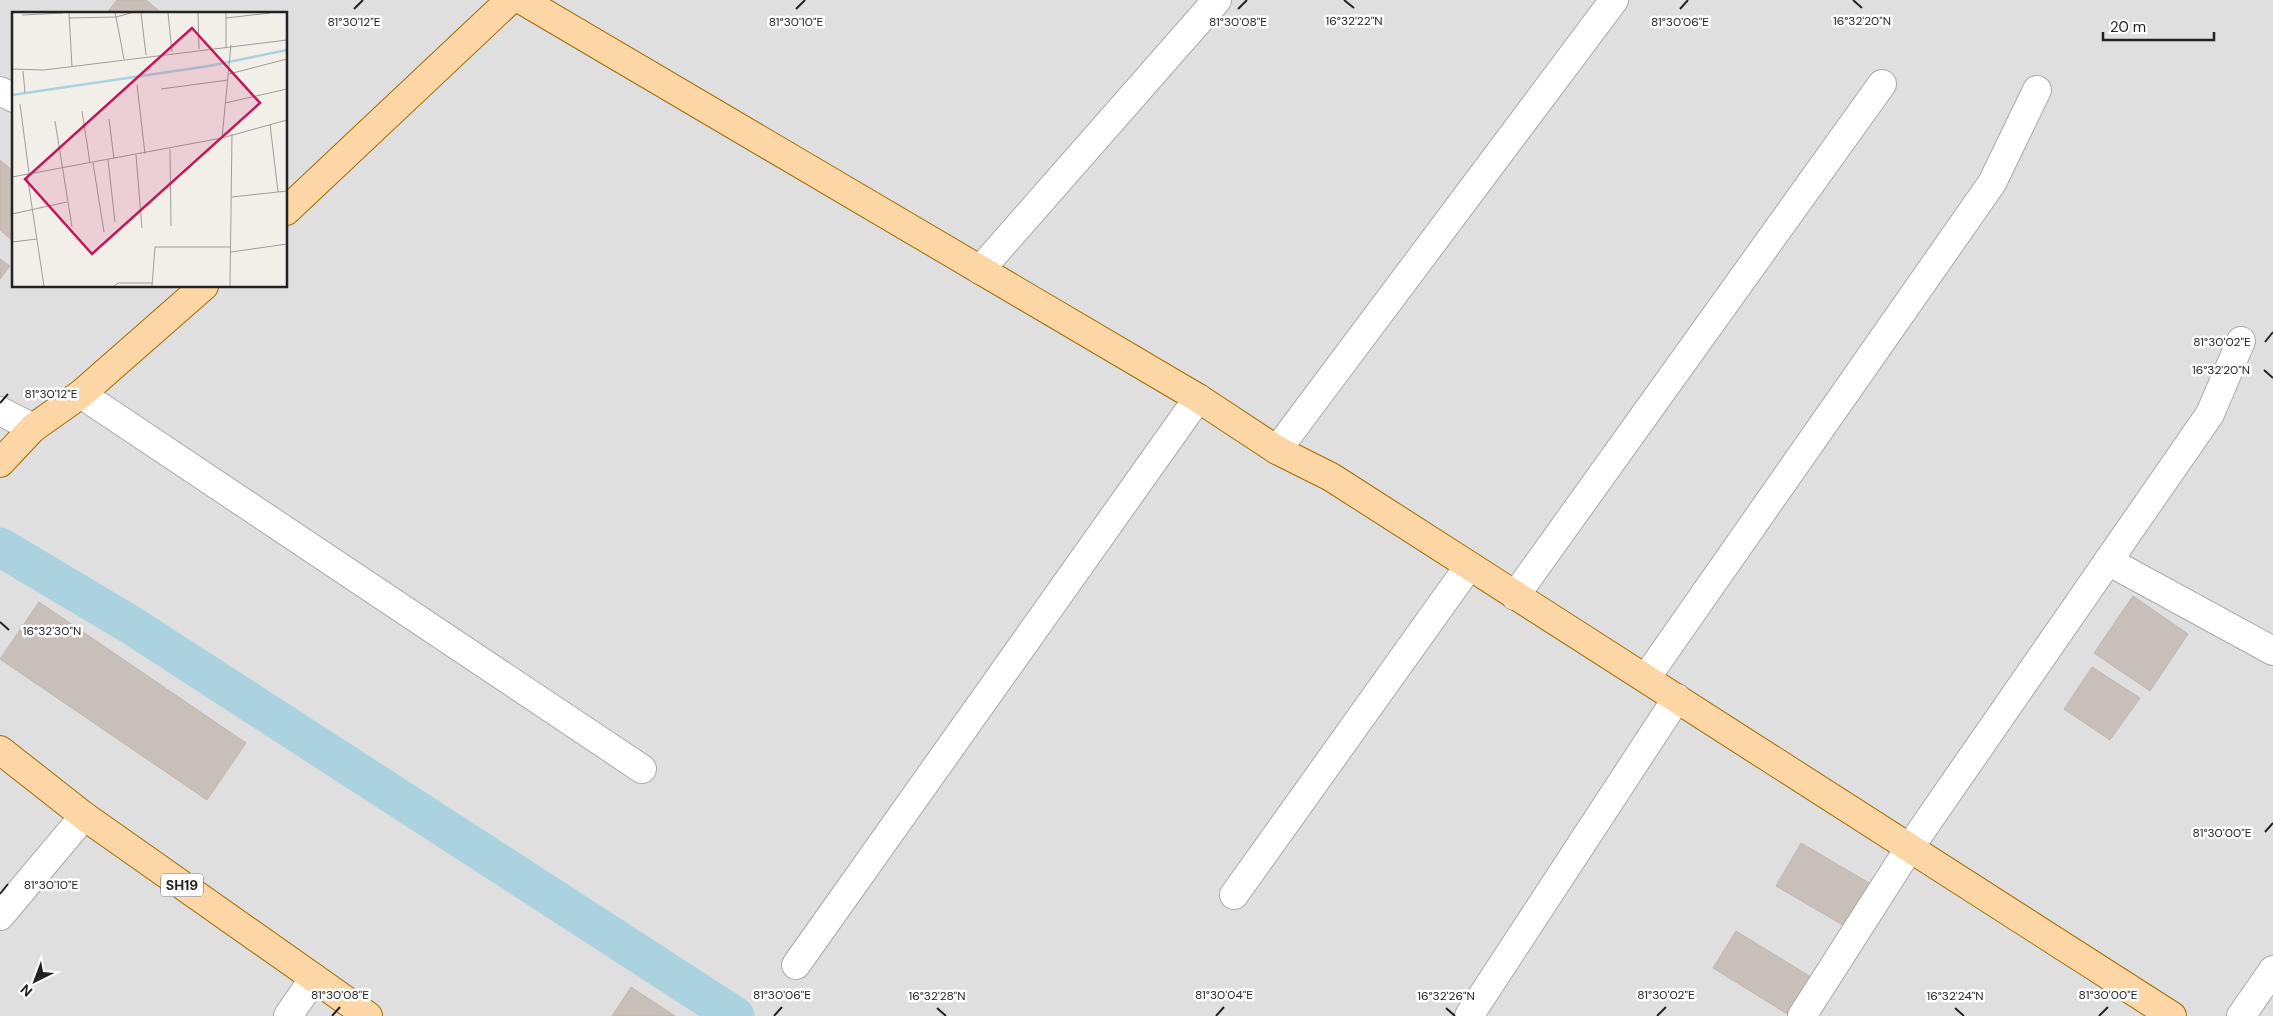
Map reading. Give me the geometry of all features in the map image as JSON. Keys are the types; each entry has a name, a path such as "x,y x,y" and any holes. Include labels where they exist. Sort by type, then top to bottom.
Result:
{"main road":[{"path":"288,209 510,0"},
{"path":"532,6 1198,398 1277,450 1331,477 2172,1016"},
{"path":"1,462 33,428 81,394 202,288"},
{"name":"SH19","path":"0,750 84,816 368,1016"}],"street":[{"path":"980,270 1217,0"},
{"path":"1277,450 1614,0"},
{"path":"1515,596 1882,84"},
{"path":"1646,678 1992,183 2037,90"},
{"path":"0,91 12,97"},
{"path":"1802,1016 1910,847 2210,414 2241,341"},
{"path":"81,394 642,769"},
{"path":"796,965 1198,398"},
{"path":"0,411 33,428"},
{"path":"2108,561 2273,651"},
{"path":"1234,895 1469,566"},
{"path":"1469,1016 1677,698"},
{"path":"0,916 84,816"},
{"path":"2241,1016 2273,970"},
{"path":"288,1016 314,978"}],"shaded area":[{"path":"0,0 2273,0 2273,1016 0,1016"}],"building":[{"path":"117,0 146,0 161,12 108,12"},
{"path":"0,160 12,170 12,240 0,230"},
{"path":"0,259 10,266 0,279"},
{"path":"2133,596 2188,634 2150,691 2094,653"},
{"path":"39,602 246,743 207,800 0,659"},
{"path":"2092,667 2140,698 2110,740 2064,709"},
{"path":"1801,843 1871,884 1846,927 1776,886"},
{"path":"1736,931 1811,977 1789,1015 1713,968"},
{"path":"631,987 675,1016 612,1016"}],"waterway":[{"path":"0,547 131,625 735,1016"}]}
